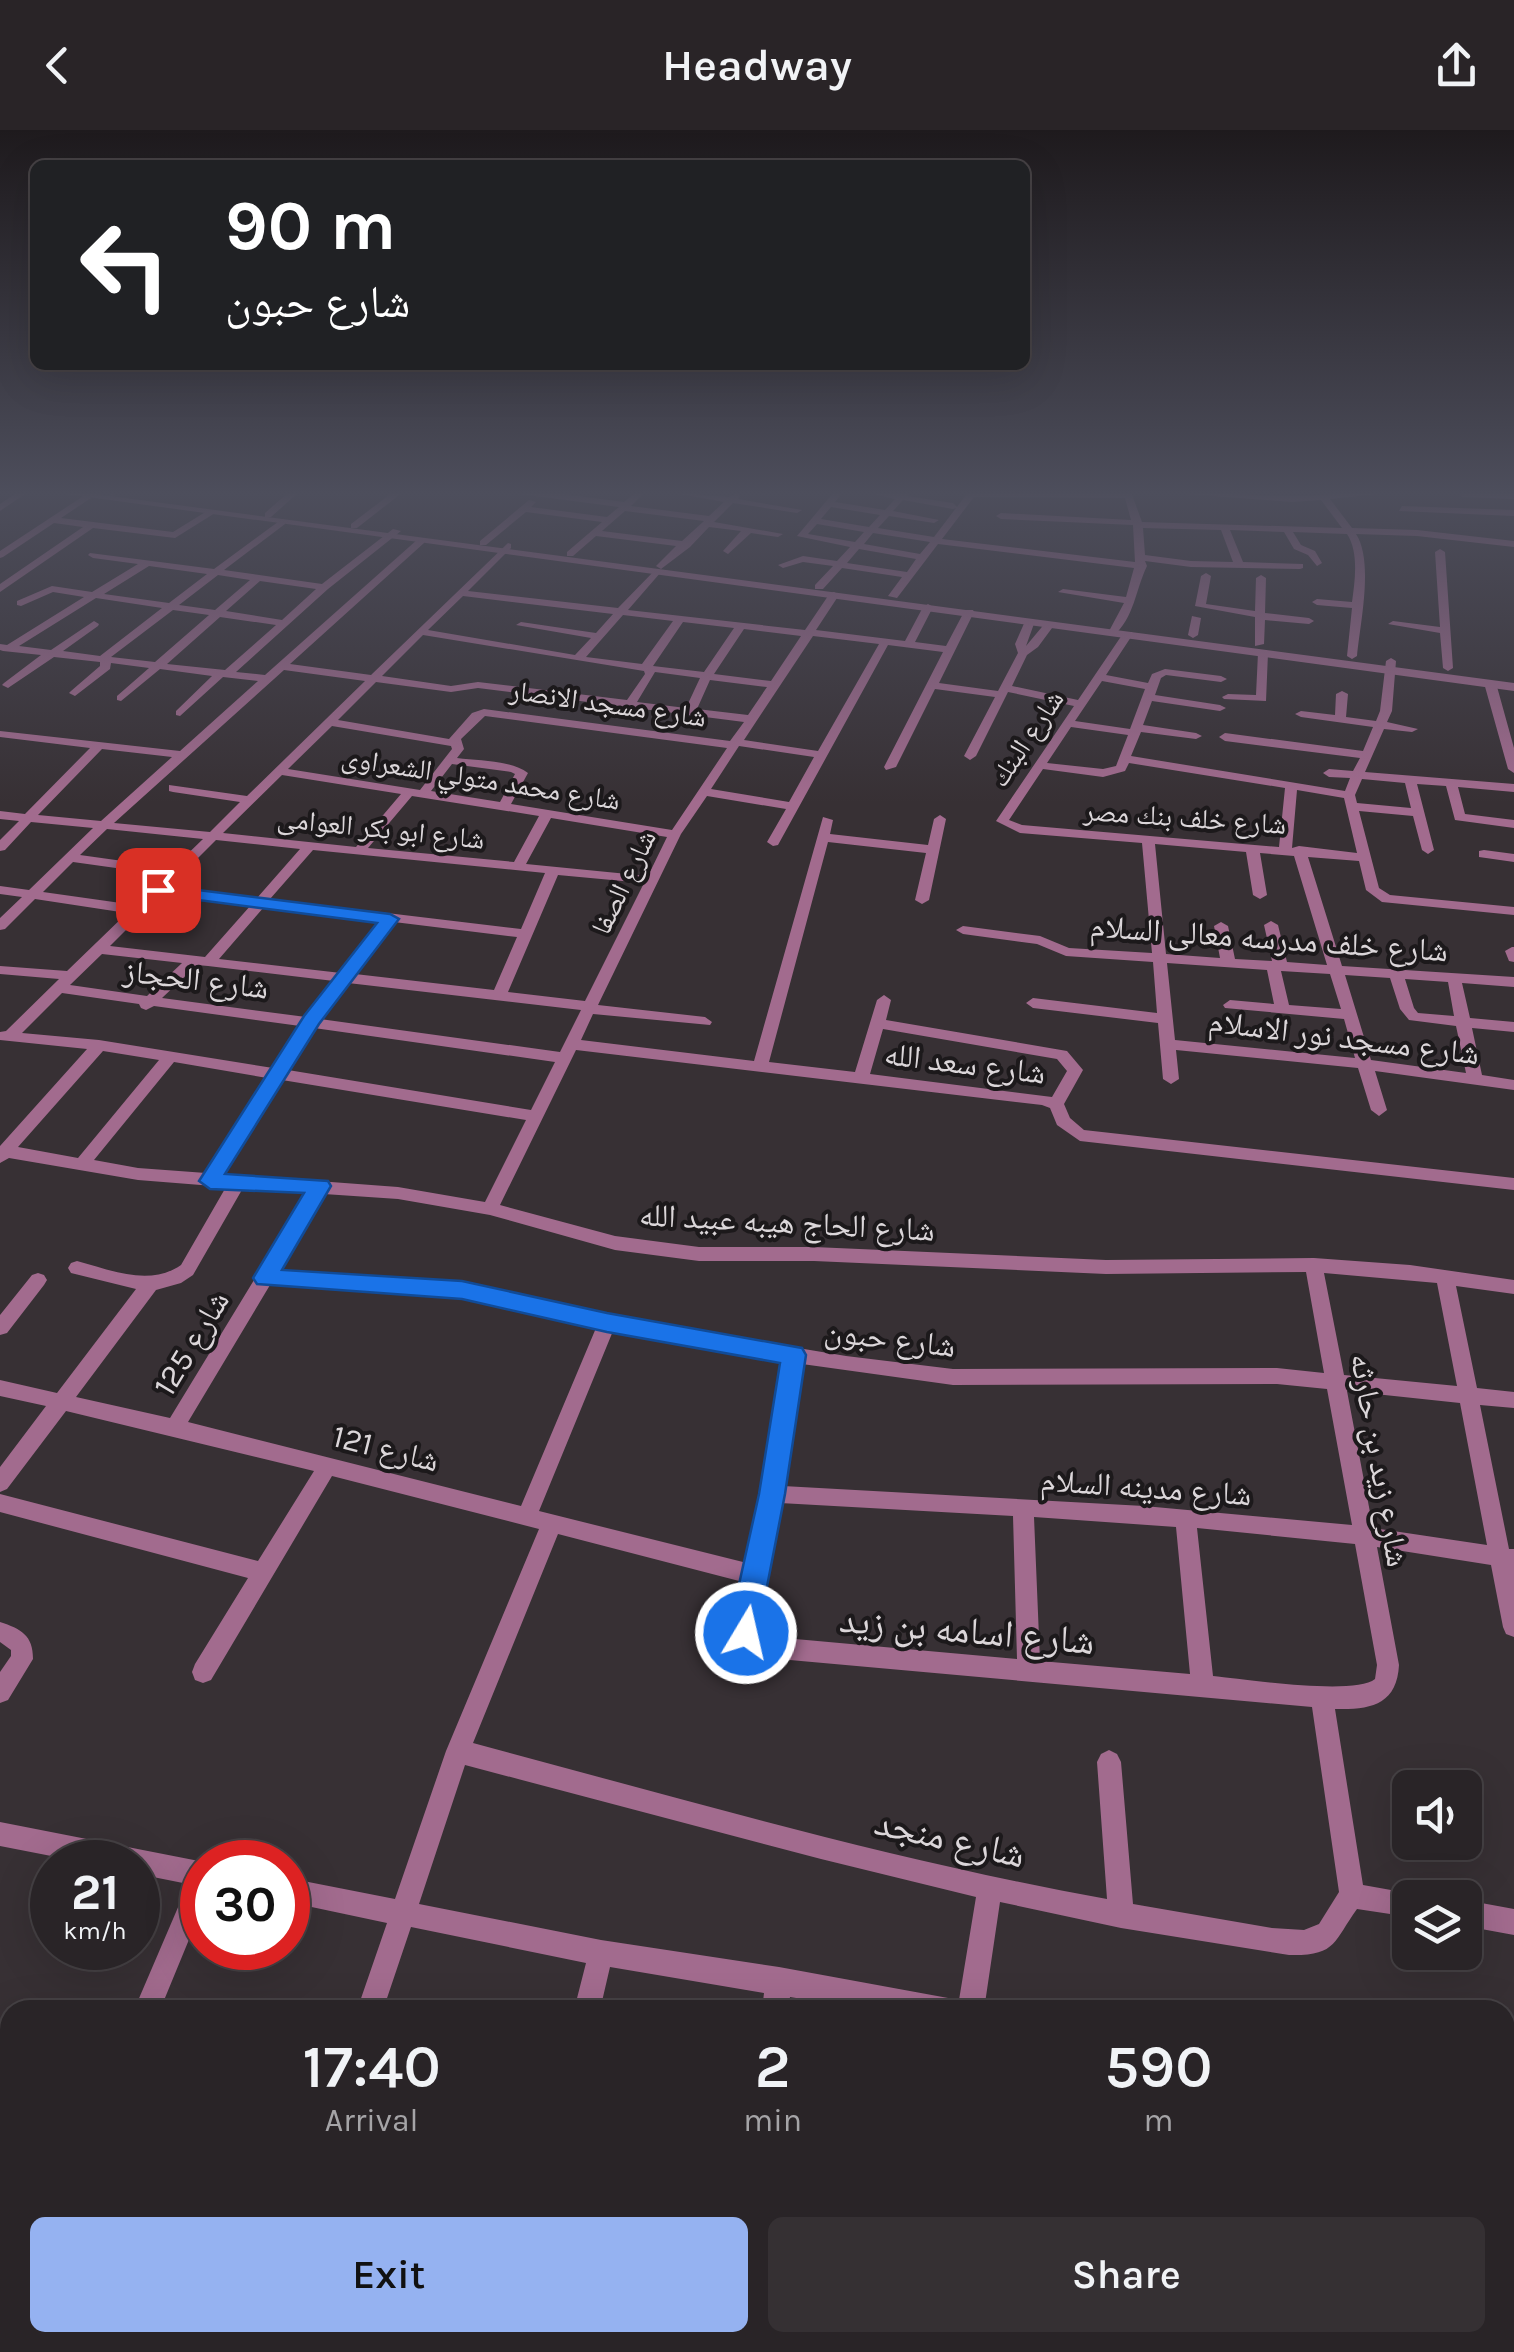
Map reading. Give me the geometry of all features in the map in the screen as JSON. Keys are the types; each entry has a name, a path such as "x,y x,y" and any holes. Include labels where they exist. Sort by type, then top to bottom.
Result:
{"street":[{"path":"21,603 36,596"},
{"path":"4,649 95,596 284,623"},
{"path":"104,660 182,596"},
{"path":"120,698 238,596"},
{"path":"180,713 314,596"},
{"path":"0,926 105,824 360,596"},
{"path":"4,1036 71,976 458,596"},
{"path":"483,596 950,650"},
{"path":"578,659 634,596"},
{"path":"834,596 1261,648 1514,686"},
{"name":"شارع الصفا","path":"490,1209 674,834 834,596"},
{"path":"893,596 1119,631 1193,635 1261,648 1352,656 1391,666 1448,668 1514,677"},
{"path":"1094,596 1130,600"},
{"name":"شارع البنك","path":"1002,821 1098,677 1131,596"},
{"path":"1202,596 1200,606 1309,621"},
{"path":"1098,677 1150,692 1224,702 1262,698 1261,596"},
{"path":"1352,656 1357,596"},
{"path":"1443,596 1448,668"},
{"path":"1317,602 1356,605"},
{"path":"503,644 543,603"},
{"path":"908,645 928,607"},
{"path":"890,767 969,612"},
{"path":"1193,635 1196,618"},
{"path":"647,669 680,619"},
{"path":"1023,653 1020,644 1030,622"},
{"path":"8,685 94,624"},
{"path":"970,756 1023,653 1050,624"},
{"path":"1394,624 1446,631"},
{"path":"522,625 598,636"},
{"path":"690,712 707,676 741,626"},
{"path":"421,632 578,659 774,685"},
{"path":"773,842 885,642"},
{"path":"4,649 268,679"},
{"path":"75,693 106,667 104,660"},
{"path":"282,666 451,689 478,685 750,719"},
{"path":"1391,666 1386,708 1350,800 1374,890 1388,899 1514,911"},
{"path":"630,704 650,674 647,669"},
{"path":"1038,765 1103,773 1121,768 1156,676 1166,672 1222,679"},
{"path":"1490,684 1514,769"},
{"path":"932,685 1080,704"},
{"path":"493,712 512,690"},
{"path":"1340,719 1342,694"},
{"path":"1288,745 1303,709 1412,730"},
{"name":"شارع مسجد الانصار","path":"454,743 476,715 493,712 822,754"},
{"path":"329,722 454,743 458,750 358,852"},
{"path":"1067,722 1196,736"},
{"path":"0,734 184,755"},
{"path":"0,748 15,735"},
{"path":"1225,736 1367,756"},
{"path":"0,848 100,745"},
{"path":"449,760 522,773 504,808"},
{"path":"1126,760 1292,786 1419,813"},
{"name":"شارع محمد متولي الشعراوى","path":"280,771 674,834"},
{"path":"1329,773 1514,788"},
{"path":"1410,780 1428,850"},
{"path":"1451,783 1460,816 1514,824"},
{"path":"1292,786 1292,850 1336,969 1379,1110"},
{"path":"173,788 250,800"},
{"path":"701,791 794,806"},
{"path":"518,867 547,814"},
{"name":"شارع ابو بكر العوامى","path":"0,816 216,834 309,847 652,880"},
{"path":"760,1067 827,820"},
{"path":"922,900 940,820"},
{"name":"شارع خلف بنك مصر","path":"1002,821 1020,829 1366,858"},
{"path":"822,837 933,850"},
{"path":"1148,840 1171,1080"},
{"path":"144,1007 201,961 309,847"},
{"path":"1252,847 1260,895"},
{"path":"1484,854 1514,858"},
{"path":"70,858 177,872"},
{"path":"500,996 553,870"},
{"path":"0,890 138,910"},
{"path":"158,890 526,934"},
{"path":"210,1181 311,1020 390,919"},
{"path":"1271,925 1284,1010"},
{"path":"1221,926 1228,962"},
{"name":"شارع خلف مدرسه معالى السلام","path":"963,930 1040,940 1066,952 1514,982"},
{"path":"98,949 705,1022"},
{"path":"0,970 71,976"},
{"path":"1396,974 1409,1013 1421,1019 1514,1027"},
{"path":"1454,978 1475,1080"},
{"name":"شارع الحجاز","path":"58,988 144,1007 311,1020 568,1050"},
{"path":"861,1080 884,1000"},
{"path":"1033,1003 1165,1019"},
{"path":"1230,1005 1350,1016"},
{"path":"877,1024 1062,1056 1075,1070 1056,1104"},
{"path":"4,1036 99,1045 536,1116"},
{"name":"شارع مسجد نور الاسلام","path":"1168,1044 1365,1064 1514,1085"},
{"path":"2,1154 99,1045"},
{"name":"شارع سعد الله","path":"568,1050 760,1067 1056,1104 1063,1121 1080,1135 1514,1184"},
{"path":"82,1164 171,1056"},
{"name":"شارع الحاج هيبه عبيد الله","path":"2,1154 210,1181 398,1193 490,1209 615,1244 699,1254 814,1254 1106,1268 1314,1264 1514,1287"},
{"path":"77,1268 165,1285 187,1270 237,1182"},
{"name":"شارع 125","path":"175,1427 320,1186"},
{"name":"شارع زيد بن حارثه","path":"1314,1264 1388,1666"},
{"path":"1445,1277 1466,1392 1508,1558 1514,1627"},
{"name":"شارع حبون","path":"265,1278 462,1290 607,1322 899,1372 990,1379 1277,1376 1466,1392 1514,1400"},
{"path":"0,1328 38,1280"},
{"path":"0,1483 150,1284"},
{"path":"528,1516 607,1322"},
{"name":"شارع اسامه بن زيد","path":"794,1355 772,1494 744,1625 749,1640 756,1646 1322,1697 1368,1697 1382,1692 1389,1680 1388,1666"},
{"name":"شارع 121","path":"0,1388 175,1427 756,1575"},
{"path":"203,1672 327,1466"},
{"name":"شارع مدينه السلام","path":"772,1494 1186,1518 1364,1534 1508,1558"},
{"path":"0,1504 263,1572"},
{"path":"1023,1509 1029,1671"},
{"path":"1186,1518 1203,1686"},
{"path":"373,2000 458,1751 552,1523"},
{"path":"0,1632 22,1646 22,1660 0,1692"},
{"path":"1322,1697 1352,1896 1392,1902"},
{"name":"شارع منجد","path":"458,1751 990,1886 1121,1915 1298,1942 1316,1941 1330,1932 1342,1905 1352,1896"},
{"path":"1108,1762 1121,1915"},
{"path":"0,1834 180,1871"},
{"path":"973,2000 990,1886"},
{"path":"310,1894 601,1953 887,2000"},
{"path":"1482,1917 1514,1922"},
{"path":"151,2000 180,1930"},
{"path":"589,2000 601,1953"},
{"path":"776,2000 779,1980"}],"route":[{"path":"158,890 390,919 311,1020 210,1181 320,1186 265,1278 426,1286 504,1296 607,1322 794,1355 772,1494 744,1625 746,1633"}]}
